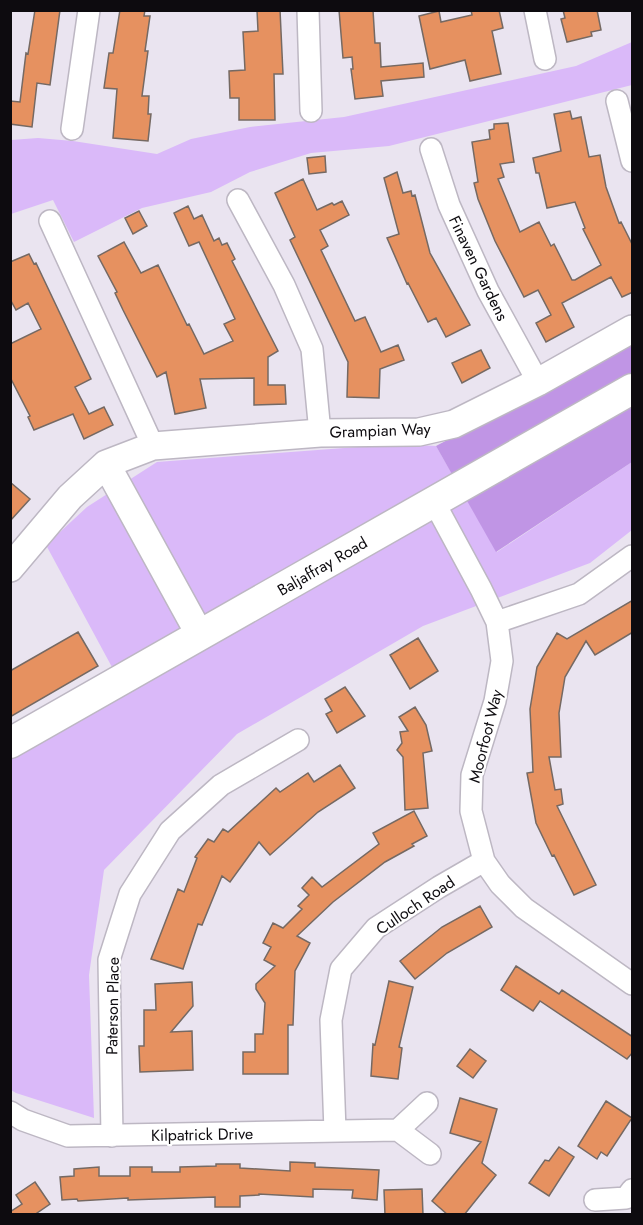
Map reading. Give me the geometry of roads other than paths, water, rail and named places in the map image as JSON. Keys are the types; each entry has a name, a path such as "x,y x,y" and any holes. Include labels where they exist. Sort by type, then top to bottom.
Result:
{"main road":[{"name":"Baljaffray Road","path":"10,743 633,389"}],"street":[{"path":"72,129 89,10"},
{"path":"308,10 311,111"},
{"path":"535,10 545,59"},
{"path":"616,101 633,161"},
{"name":"Finaven Gardens","path":"431,149 448,205 488,291 537,382"},
{"path":"238,200 284,285 312,348 320,433"},
{"path":"50,221 153,446"},
{"name":"Grampian Way","path":"13,559 70,497 106,464 153,446 320,433 419,432 454,424 537,382 633,329"},
{"path":"106,464 200,635"},
{"name":"Moorfoot Way","path":"434,502 497,622 502,661 495,701 472,775 471,811 484,861 500,884 524,908 633,984"},
{"path":"497,622 579,594 633,556"},
{"name":"Paterson Place","path":"112,1136 110,960 130,894 170,831 221,784 298,740"},
{"name":"Culloch Road","path":"335,1131 331,1020 341,969 376,928 484,861"},
{"path":"427,1103 398,1130 430,1154"},
{"name":"Kilpatrick Drive","path":"15,1121 68,1136 398,1130"},
{"path":"596,1200 630,1199"}]}
